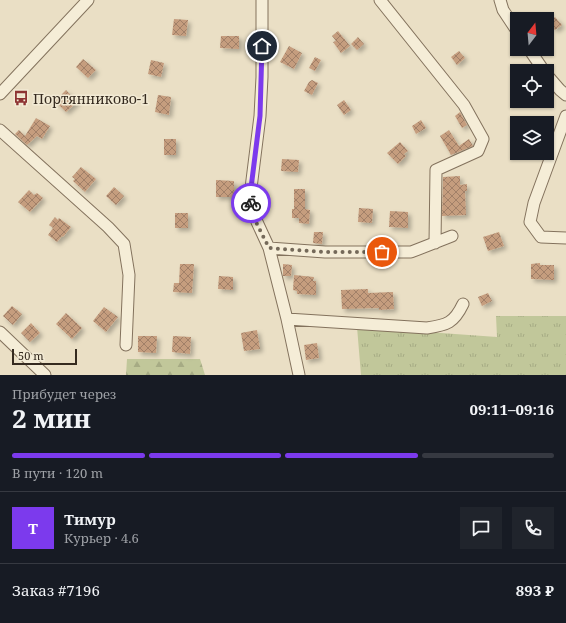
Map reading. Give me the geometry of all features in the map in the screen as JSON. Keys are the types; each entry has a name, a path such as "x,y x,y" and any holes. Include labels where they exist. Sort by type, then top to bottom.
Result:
{"street":[{"path":"0,94 88,0"},
{"path":"262,0 262,77 260,116 250,196 256,222 269,248 287,319 298,375"},
{"path":"380,0 464,105 483,140 478,151 436,170 435,243"},
{"path":"500,0 503,10 510,20"},
{"path":"554,83 566,95"},
{"path":"566,116 534,204 530,222 541,237 566,238"},
{"path":"0,130 108,227 124,244 129,274 126,345"},
{"path":"269,248 325,252 411,252 452,236"},
{"path":"287,319 427,328 445,326 458,315 463,304"},
{"path":"0,332 45,375"}],"green space":[{"path":"496,316 566,316 566,375 361,375 357,327 497,337"},
{"path":"127,359 200,359 205,375 126,375"}],"building":[{"path":"555,17 562,25 555,30 554,29"},
{"path":"174,19 188,20 186,36 172,35"},
{"path":"338,31 350,46 341,53 333,42 336,41 332,36"},
{"path":"221,36 239,36 239,49 220,48"},
{"path":"358,37 364,44 357,50 351,44"},
{"path":"289,46 302,53 294,69 280,62"},
{"path":"459,51 465,58 457,65 451,57"},
{"path":"315,57 321,60 315,71 309,68"},
{"path":"83,59 96,70 88,78 76,67"},
{"path":"151,60 164,63 161,77 148,74"},
{"path":"312,80 318,83 312,95 304,91 309,82"},
{"path":"66,90 77,102 66,112 55,101"},
{"path":"158,95 171,97 169,115 155,112"},
{"path":"344,100 351,110 344,115 337,105"},
{"path":"460,112 467,125 462,128 455,116"},
{"path":"36,118 50,126 42,139 37,136 27,145 15,134 19,130 25,136"},
{"path":"421,120 426,128 416,134 412,126"},
{"path":"449,130 459,146 469,139 473,146 451,155 440,136"},
{"path":"164,139 176,139 176,155 164,155"},
{"path":"400,142 408,151 404,154 406,156 398,164 387,153"},
{"path":"282,159 299,160 298,172 281,171"},
{"path":"81,167 96,179 85,192 73,181 75,179 72,177"},
{"path":"460,176 460,185 467,184 467,191 465,191 466,215 442,216 443,177"},
{"path":"216,180 234,181 234,197 216,197"},
{"path":"114,187 124,196 116,205 106,196"},
{"path":"294,189 305,189 305,209 310,210 309,224 299,223 299,218 292,218 292,209 294,209"},
{"path":"29,190 34,195 37,193 43,198 30,212 18,202"},
{"path":"359,208 373,209 372,223 358,222"},
{"path":"390,211 408,212 408,228 389,227"},
{"path":"175,213 188,213 188,228 175,228"},
{"path":"55,217 58,220 59,218 71,227 57,242 48,235 53,228 49,225"},
{"path":"314,232 323,232 322,244 313,243"},
{"path":"499,232 504,246 488,251 483,237"},
{"path":"540,263 540,265 554,265 554,280 531,279 531,264"},
{"path":"180,264 194,264 192,293 173,292 174,283 179,283"},
{"path":"283,264 292,265 291,276 283,276"},
{"path":"294,275 314,277 313,281 316,281 316,295 297,294 297,291 293,290"},
{"path":"219,276 233,277 233,290 218,289"},
{"path":"368,289 368,293 393,292 394,309 342,309 341,290"},
{"path":"488,293 492,301 482,306 478,297"},
{"path":"12,306 22,314 13,325 3,316"},
{"path":"104,307 118,317 106,332 93,321"},
{"path":"66,313 82,328 72,339 56,324"},
{"path":"31,323 40,333 30,342 21,333"},
{"path":"257,330 260,349 244,351 241,333"},
{"path":"138,336 157,336 156,353 138,352"},
{"path":"173,336 191,337 190,354 172,352"},
{"path":"317,343 319,358 306,360 304,345"}],"way so far":[{"path":"251,203 256,222 269,248 325,252 382,252"}],"place":[{"name":"Портянниково-1","path":"21,98"}],"route":[{"path":"251,203 250,196 260,116 262,46"}]}
